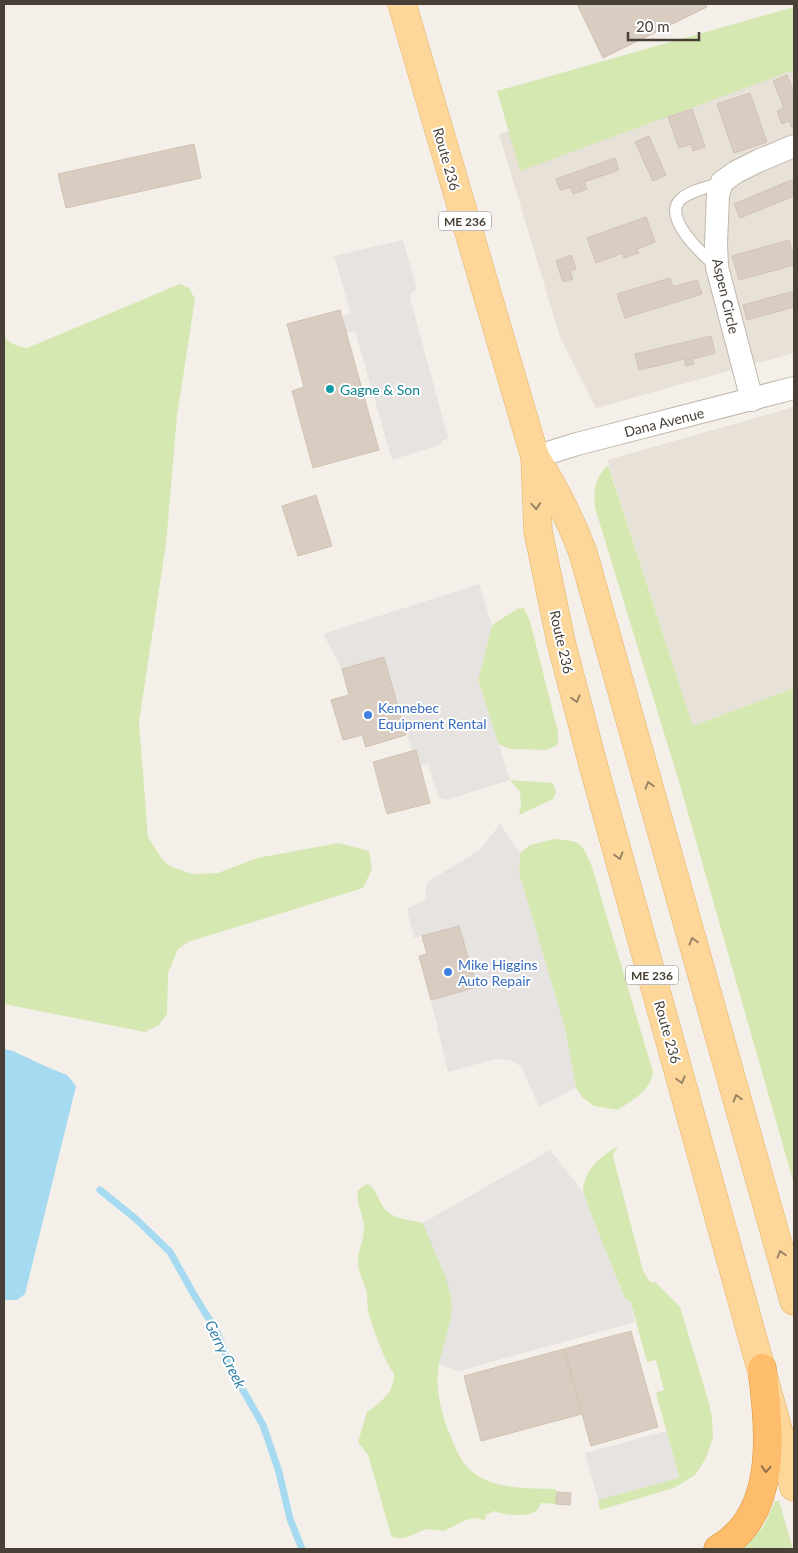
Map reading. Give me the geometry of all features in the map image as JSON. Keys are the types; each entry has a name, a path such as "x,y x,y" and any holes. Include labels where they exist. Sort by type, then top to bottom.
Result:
{"highway":[{"path":"718,1549 742,1529 765,1483 767,1412 762,1368"}],"main road":[{"name":"Route 236","path":"402,4 534,457 538,531 561,642 794,1487"},
{"name":"Route 236","path":"534,457 554,488 583,553 794,1301"}],"street":[{"path":"722,182 758,161 794,146"},
{"name":"Aspen Circle","path":"722,182 718,196 717,267 752,400"},
{"name":"Dana Avenue","path":"534,457 577,444 794,388"}],"lane":[{"path":"717,267 685,235 678,222 676,211 678,203 682,198 722,182"}],"shaded area":[{"path":"794,40 794,353 596,408 560,337 499,134"},
{"path":"403,240 417,289 412,292 410,298 448,438 442,441 442,444 392,460 355,331 347,333 342,316 351,314 334,256"},
{"path":"794,407 794,688 693,726 607,460"},
{"path":"479,584 492,625 478,680 510,780 446,800 439,798 428,764 420,766 412,751 384,657 342,669 323,634"},
{"path":"500,824 520,853 519,873 565,1029 576,1088 539,1107 522,1068 510,1060 495,1059 448,1072 431,1000 477,987 459,926 414,938 407,909 425,900 427,882 480,850"},
{"path":"550,1150 582,1191 624,1297 631,1303 635,1322 459,1371 439,1364 451,1317 452,1301 446,1278 423,1223"},
{"path":"666,1431 679,1478 598,1500 585,1453"}],"green space":[{"path":"794,7 794,70 520,171 497,91"},
{"path":"180,284 189,288 195,299 177,416 166,544 139,722 148,837 162,859 170,866 192,874 218,873 257,858 339,843 369,851 372,869 363,888 188,942 178,949 168,973 167,1014 159,1025 145,1032 4,1004 4,334 10,342 27,348"},
{"path":"608,465 693,726 794,688 794,1184 680,785 595,508 594,496 596,485 600,475"},
{"path":"524,608 530,621 558,732 556,746 546,750 510,749 498,744 478,680 492,625 517,609"},
{"path":"510,780 553,783 556,792 553,799 519,815 520,792"},
{"path":"554,839 579,844 583,848 592,867 653,1072 652,1079 645,1089 618,1110 594,1106 583,1098 576,1088 565,1029 519,873 520,853 530,845"},
{"path":"618,1146 613,1155 643,1271 650,1282 655,1282 680,1307 707,1396 712,1417 713,1437 706,1458 695,1475 674,1488 600,1510 598,1500 679,1477 656,1393 664,1390 656,1360 647,1362 631,1303 624,1297 584,1195 585,1181 591,1168"},
{"path":"367,1184 373,1188 384,1208 392,1215 423,1223 448,1281 452,1310 438,1372 438,1386 445,1420 461,1459 477,1475 498,1484 521,1488 555,1489 557,1492 556,1504 541,1503 534,1513 523,1515 510,1515 494,1511 486,1515 484,1520 475,1518 466,1520 444,1531 426,1529 405,1538 394,1538 391,1535 368,1455 358,1442 367,1412 386,1396 394,1379 394,1373 383,1353 372,1323 368,1310 367,1292 358,1265 364,1227 358,1200 358,1190"},
{"path":"775,1501 779,1501 793,1549 743,1549 763,1527"}],"water":[{"path":"4,1049 13,1051 67,1075 76,1086 25,1294 17,1300 4,1300"}],"building":[{"path":"577,4 705,4 707,7 603,58"},
{"path":"787,75 794,92 794,127 792,128 789,121 782,124 777,111 784,108 773,81"},
{"path":"750,93 767,142 734,153 717,104"},
{"path":"692,109 705,147 693,151 691,144 679,148 668,117"},
{"path":"649,136 666,175 653,181 635,142"},
{"path":"194,144 201,178 66,208 58,174"},
{"path":"615,158 619,170 584,182 587,189 573,194 571,187 560,190 556,179"},
{"path":"794,179 794,196 740,218 734,204"},
{"path":"646,217 655,242 637,249 639,253 624,258 623,253 596,263 587,238"},
{"path":"789,240 794,257 794,265 739,280 732,256"},
{"path":"571,255 576,269 570,271 573,279 563,282 556,261"},
{"path":"670,278 673,287 697,280 702,294 625,318 617,294"},
{"path":"794,291 794,307 747,320 743,305"},
{"name":"Gagne & Son","path":"340,310 379,450 313,468 292,391 304,387 287,324"},
{"path":"711,336 715,353 692,359 694,364 686,366 684,359 639,370 635,354"},
{"path":"316,495 332,546 298,556 282,506"},
{"name":"Kennebec Equipment Rental","path":"384,657 406,735 366,747 362,735 343,740 331,700 349,695 342,669"},
{"path":"416,750 430,803 387,814 373,762"},
{"name":"Mike Higgins Auto Repair","path":"459,926 477,987 431,1000 419,956 427,954 422,936"},
{"path":"631,1331 658,1427 591,1446 564,1349"},
{"path":"564,1349 582,1414 481,1441 464,1376"},
{"path":"557,1492 571,1493 570,1505 556,1504"}],"waterway":[{"name":"Gerry Creek","path":"100,1190 136,1219 170,1252 217,1332 233,1373 263,1425 279,1472 290,1519 302,1549"}],"place":[{"name":"Gagne & Son","path":"330,389"},
{"name":"Kennebec Equipment Rental","path":"368,715"},
{"name":"Mike Higgins Auto Repair","path":"448,972"}]}
